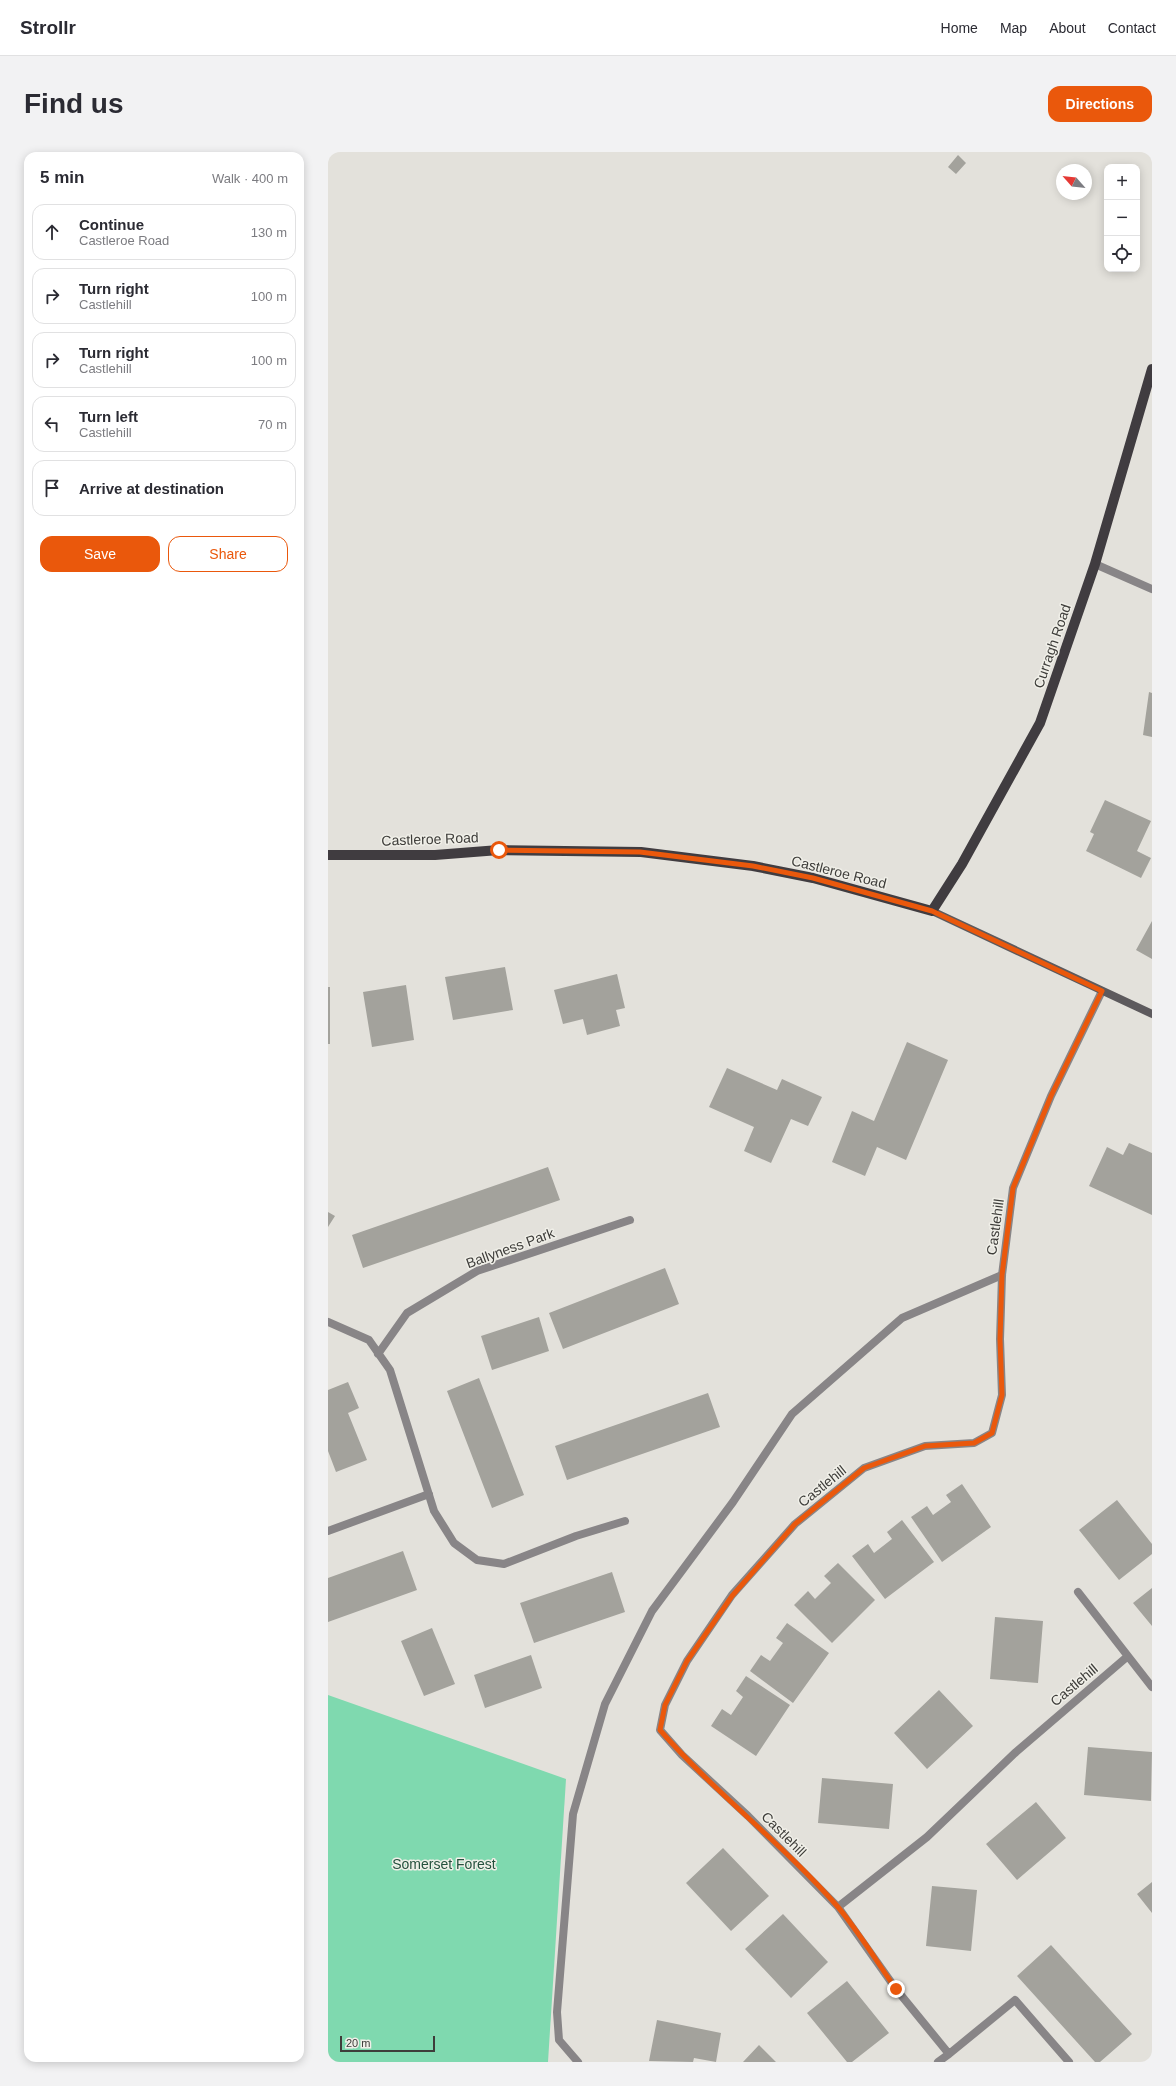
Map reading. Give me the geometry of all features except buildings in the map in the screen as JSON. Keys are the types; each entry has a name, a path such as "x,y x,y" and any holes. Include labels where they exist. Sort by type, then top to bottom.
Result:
{"main road":[{"name":"Curragh Road","path":"932,911 962,864 1040,723 1095,564 1152,369"},
{"name":"Castleroe Road","path":"328,855 435,855 499,850 640,852 692,857 753,866 813,878 932,911"}],"street":[{"path":"1095,564 1152,589"},
{"name":"Castleroe Road","path":"932,911 1152,1014"},
{"name":"Castlehill","path":"949,2054 896,1989 838,1907 748,1816 682,1754 660,1730 665,1705 687,1661 732,1596 795,1524 864,1468 925,1446 974,1443 992,1433 1002,1395 1000,1339 1002,1275 1013,1188 1051,1096 1102,991"},
{"name":"Ballyness Park","path":"378,1354 408,1313 477,1271 630,1220"},
{"path":"578,2062 559,2040 557,2012 573,1814 604,1704 652,1611 733,1502 792,1414 902,1318 1002,1275"},
{"path":"328,1322 369,1340 390,1370 434,1512 454,1543 477,1560 504,1564 576,1536 625,1522"},
{"path":"328,1531 429,1494"},
{"path":"1078,1592 1152,1687"},
{"name":"Castlehill","path":"838,1907 927,1837 1016,1752 1128,1656"},
{"path":"938,2062 1015,2000 1069,2062"}],"green space":[{"name":"Somerset Forest","path":"328,1695 566,1779 548,2062 328,2062"}],"route":[{"path":"499,850 640,852 692,857 753,866 813,878 932,911 1102,991 1051,1096 1013,1188 1002,1275 1000,1339 1002,1395 992,1433 974,1443 925,1446 864,1468 795,1524 732,1596 687,1661 665,1705 660,1730 682,1754 748,1816 838,1907 896,1989"}]}
